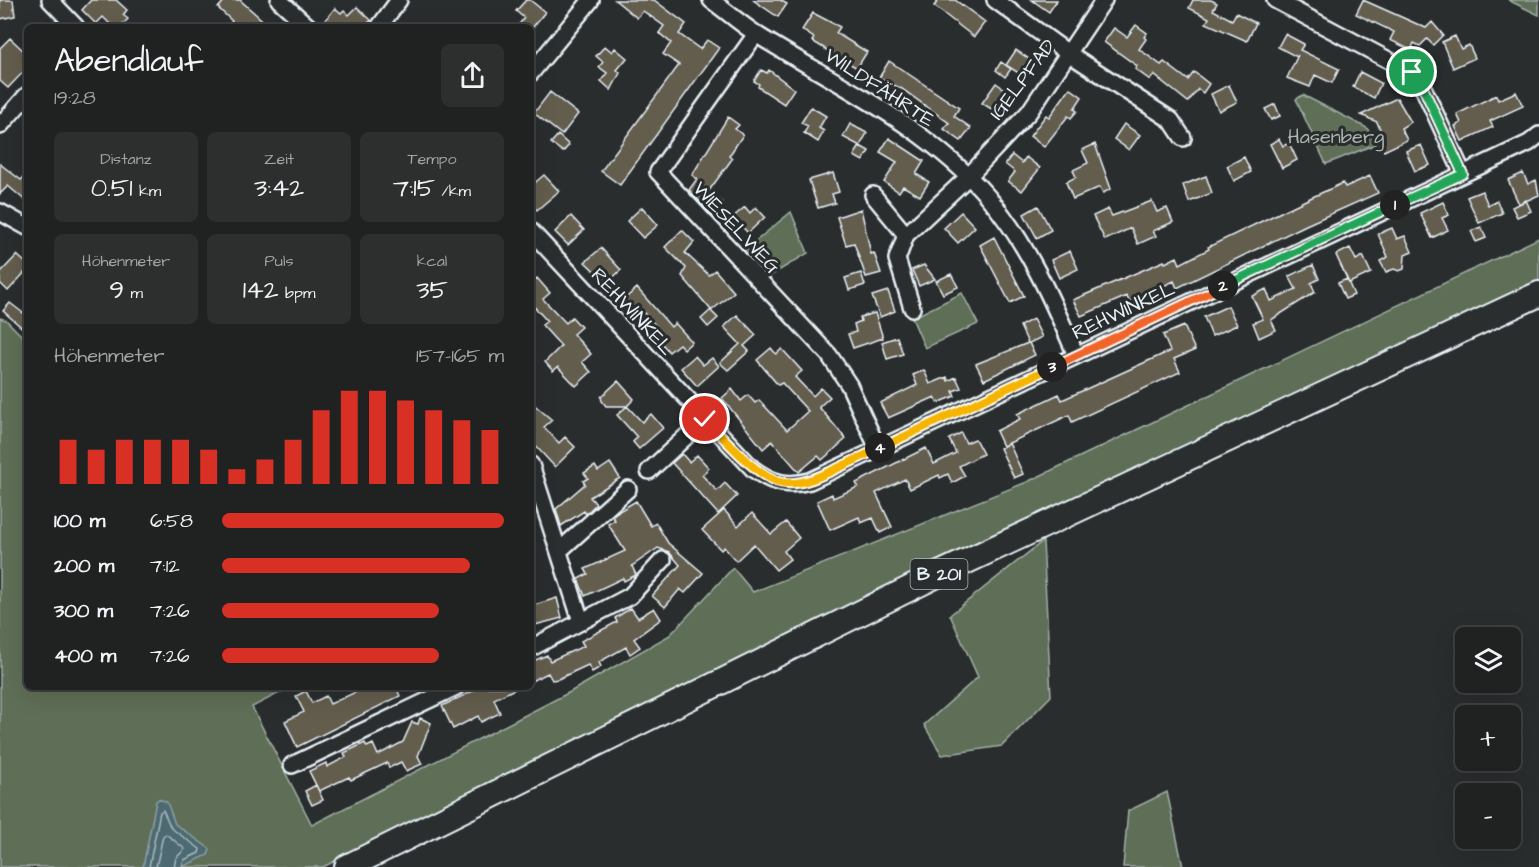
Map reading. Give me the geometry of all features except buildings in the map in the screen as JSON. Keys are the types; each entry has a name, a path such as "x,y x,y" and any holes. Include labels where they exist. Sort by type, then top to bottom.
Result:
{"main road":[{"name":"B 201","path":"346,867 926,580 1539,294"}],"street":[{"path":"50,0 73,24"},
{"path":"279,0 306,24"},
{"path":"381,24 399,0"},
{"path":"534,69 591,0"},
{"name":"WILDFÄHRTE","path":"711,0 756,34 890,113 933,145 968,177 1004,218 1028,255 1047,288 1076,355"},
{"path":"995,0 1068,52 1171,120 1183,138"},
{"name":"IGELPFAD","path":"906,235 968,177 1029,112 1104,0"},
{"path":"1275,0 1412,72 1420,81 1463,174"},
{"name":"WIESELWEG","path":"756,34 658,172 829,355 849,385 878,449"},
{"path":"0,126 24,98"},
{"name":"REHWINKEL","path":"534,234 753,469 777,482 793,486 810,482 1529,143 1539,135"},
{"path":"873,195 906,235 897,259 912,308"},
{"path":"0,212 24,225"},
{"path":"649,471 705,419"},
{"path":"534,474 581,621"},
{"path":"559,551 628,489"},
{"path":"534,646 630,596 663,560"},
{"path":"292,765 450,690"}],"green space":[{"path":"1508,0 1539,0 1539,15"},
{"name":"Hasenberg","path":"1303,95 1367,128 1376,144 1326,164 1296,99"},
{"path":"791,212 808,253 765,279 740,254"},
{"path":"1539,238 1539,289 786,638 323,867 0,867 0,318 6,320 24,338 24,690 285,690 252,707 312,825 570,692 670,635 733,568 753,592 1027,482"},
{"path":"962,293 978,324 925,348 912,318"},
{"path":"1043,541 1051,696 1002,746 942,755 924,725 978,677 950,615"},
{"path":"1167,792 1183,867 1123,867 1128,811"}],"water":[{"path":"159,799 167,802 175,824 210,849 208,855 182,867 143,867 156,801"}],"route":[{"path":"705,419 753,469 764,477 793,486 810,482 1463,174 1420,81 1412,72"}]}
